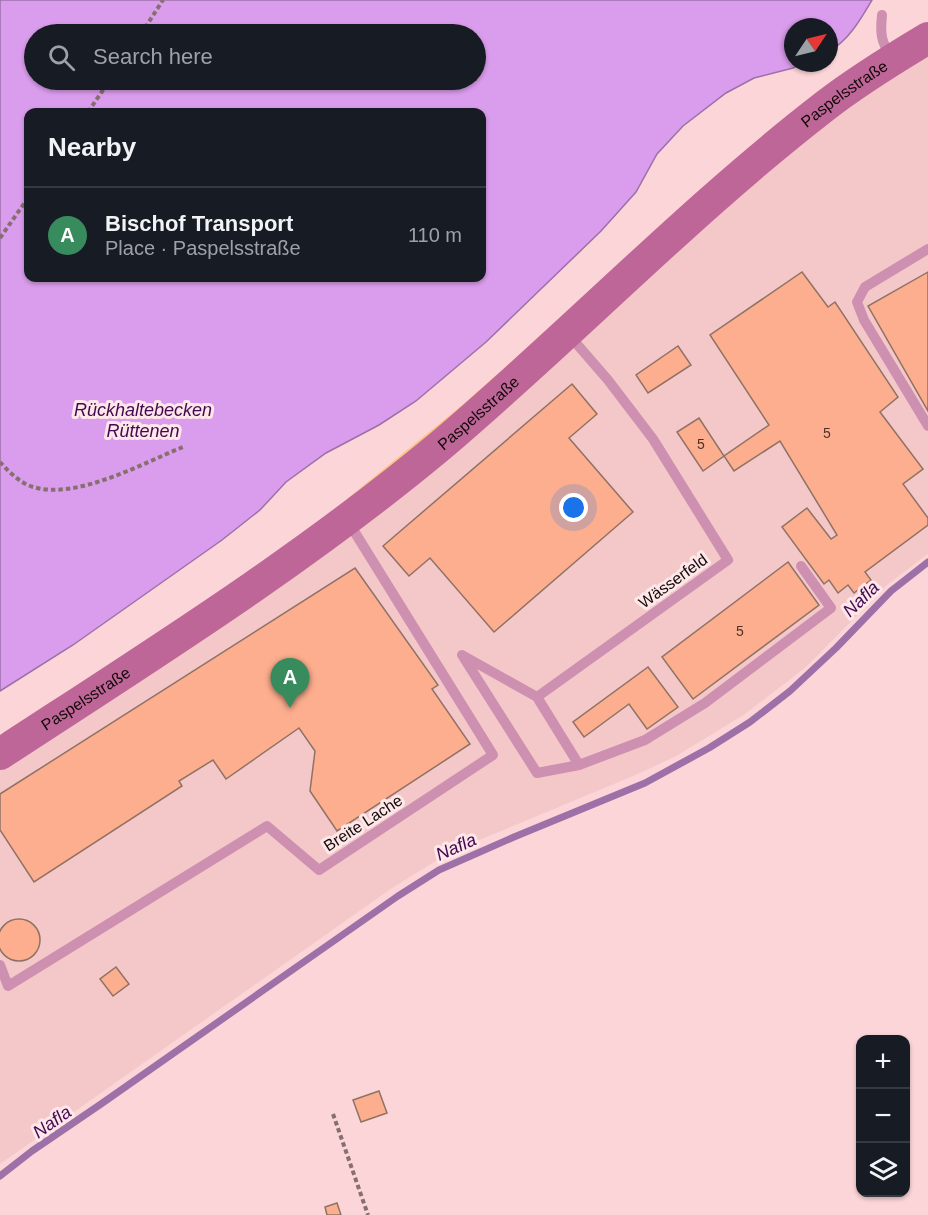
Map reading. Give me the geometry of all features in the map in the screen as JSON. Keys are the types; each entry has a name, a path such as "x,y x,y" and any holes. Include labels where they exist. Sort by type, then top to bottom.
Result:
{"main road":[{"name":"Paspelsstraße","path":"0,754 203,622 347,520 439,446 567,333 656,249 768,151 828,104 928,38"}],"lane":[{"path":"882,15 882,43 893,60"},
{"path":"928,249 865,287 857,302 864,320 928,426"},
{"name":"Wässerfeld","path":"537,697 728,560 653,439 608,380 567,333"},
{"name":"Breite Lache","path":"0,965 8,986 267,826 319,870 493,755 347,520"},
{"path":"579,765 537,697 462,655 537,773 579,765 645,741 705,703 831,608 801,566"}],"path":[{"path":"147,24 163,0"},
{"path":"91,108 103,90"},
{"path":"0,238 24,204"},
{"path":"0,462 11,474 31,487 52,490 77,488 102,481 183,447"},
{"path":"333,1114 368,1215"}],"shaded area":[{"path":"928,50 928,554 888,584 806,667 745,714 676,756 472,843 434,862 392,888 0,1164 0,767 209,631 775,160"},
{"path":"550,328 463,411 347,502 347,499 461,406"}],"water":[{"name":"Rückhaltebecken Rüttenen","path":"0,0 872,0 859,21 838,45 838,18 784,18 784,70 754,78 726,93 683,126 657,154 636,192 601,231 486,342 416,401 379,425 326,453 286,482 260,510 222,540 73,645 0,691"}],"building":[{"path":"802,272 828,307 835,302 898,397 880,412 923,469 903,484 928,518 928,525 865,572 871,580 854,593 848,585 838,593 829,580 824,584 782,527 807,508 831,539 837,535 780,441 734,471 724,456 769,425 710,335"},
{"path":"928,272 928,411 868,306"},
{"path":"678,346 691,365 648,393 636,375"},
{"path":"572,384 597,414 569,438 633,512 494,632 430,558 409,576 383,546"},
{"path":"699,418 724,456 703,471 677,432"},
{"path":"788,562 819,605 693,699 662,657"},
{"path":"355,568 438,685 432,689 470,744 337,831 310,791 315,751 299,728 226,779 213,760 179,781 182,786 34,882 0,830 0,794"},
{"path":"648,667 678,707 647,729 629,704 584,737 573,722"},
{"path":"19,919 27,921 34,925 40,940 38,948 34,955 27,959 19,961 11,959 4,955 0,948 0,932 4,925 11,921"},
{"path":"116,967 129,984 113,996 100,979"},
{"path":"379,1091 387,1113 361,1122 353,1100"},
{"path":"337,1203 341,1215 327,1215 325,1207"}],"waterway":[{"name":"Nafla","path":"0,1176 32,1151 398,896 439,870 645,783 709,748 750,722 790,691 836,648 891,591 928,562"}],"place":[{"name":"Bischof Transport","path":"290,708"}]}
